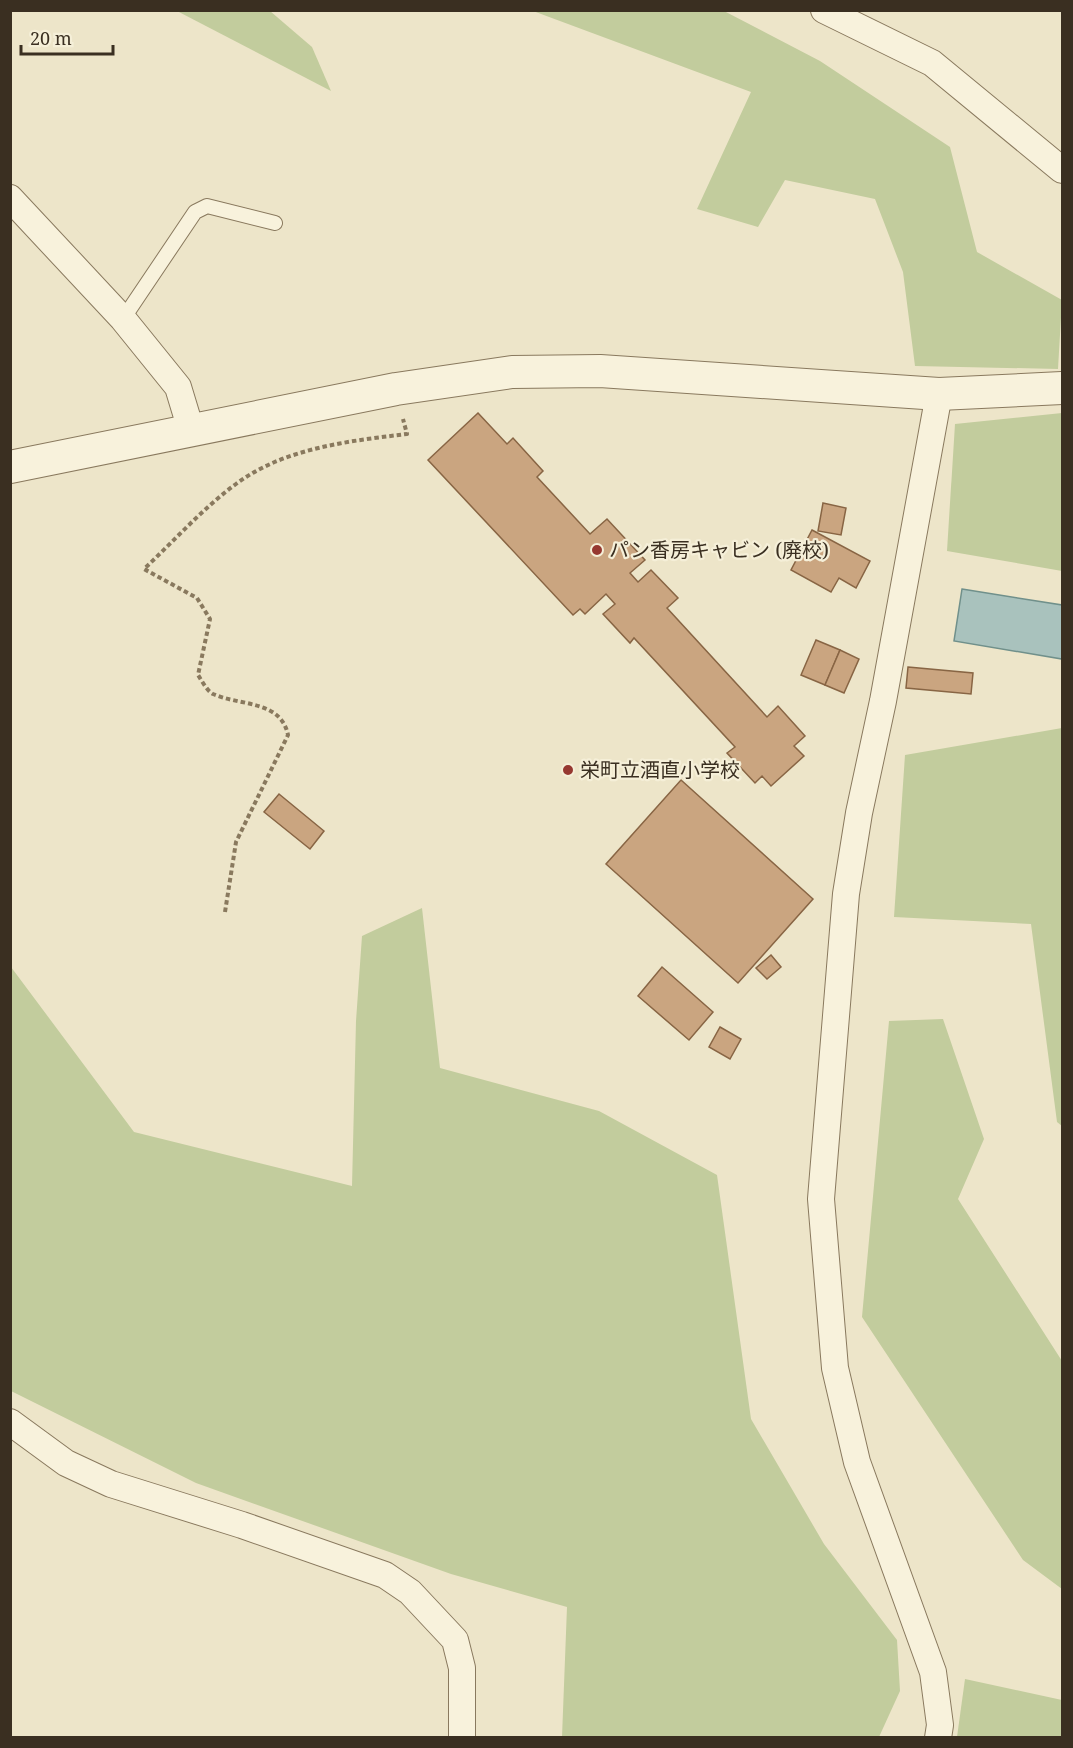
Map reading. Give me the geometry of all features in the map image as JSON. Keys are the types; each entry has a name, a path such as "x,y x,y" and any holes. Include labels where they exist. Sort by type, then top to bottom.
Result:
{"street":[{"path":"824,10 932,63 1062,170"},
{"path":"10,198 123,319 178,387 191,430"},
{"path":"10,467 396,389 512,372 600,371 939,394 1062,388"},
{"path":"938,1737 940,1725 933,1672 857,1462 835,1368 821,1199 846,894 859,813 886,689 939,394"},
{"path":"10,1422 66,1463 111,1484 242,1525 386,1575 402,1587 455,1640 462,1668 462,1737"}],"lane":[{"path":"123,319 195,212 207,206 274,223"}],"path":[{"path":"225,912 236,842 288,735 286,724 276,712 211,693 198,675 210,619 197,598 144,569 236,484 270,466 322,446 407,434 396,389"}],"green space":[{"path":"177,11 270,11 312,47 331,91"},
{"path":"533,11 724,11 820,61 950,147 977,252 1062,300 1058,369 915,366 903,272 875,199 785,180 758,227 697,209 751,92"},
{"path":"1062,413 1062,571 947,551 955,424"},
{"path":"1062,728 1062,1126 1057,1122 1031,924 894,917 905,755"},
{"path":"422,908 440,1068 599,1111 717,1175 751,1419 824,1544 897,1640 900,1691 879,1737 562,1737 567,1607 451,1574 196,1483 11,1391 11,967 134,1132 352,1186 356,1021 362,936"},
{"path":"943,1019 984,1139 958,1199 1062,1361 1062,1589 1023,1560 862,1317 889,1021"},
{"path":"965,1679 1062,1700 1062,1737 957,1737"}],"water":[{"path":"962,589 1062,605 1062,659 954,641"}],"building":[{"path":"478,413 507,444 513,438 543,471 537,477 590,534 607,519 645,560 630,573 638,582 651,570 678,598 667,608 767,717 778,706 805,736 794,746 804,756 771,786 762,776 755,783 727,753 735,747 634,638 630,643 603,614 615,604 606,594 585,614 580,609 573,615 428,460"},
{"path":"823,503 846,508 841,535 818,531"},
{"path":"812,530 870,561 856,588 839,578 831,592 791,570"},
{"path":"816,640 840,650 825,685 801,675"},
{"path":"840,650 859,659 844,693 825,685"},
{"path":"908,667 973,673 971,694 906,688"},
{"path":"681,780 813,899 738,983 606,864"},
{"path":"279,794 324,831 310,849 264,812"},
{"path":"771,955 781,967 767,979 756,968"},
{"path":"662,967 713,1012 689,1040 638,996"},
{"path":"720,1027 741,1039 730,1059 709,1047"}],"place":[{"name":"パン香房キャビン (廃校)","path":"597,550"},
{"name":"栄町立酒直小学校","path":"568,770"}]}
